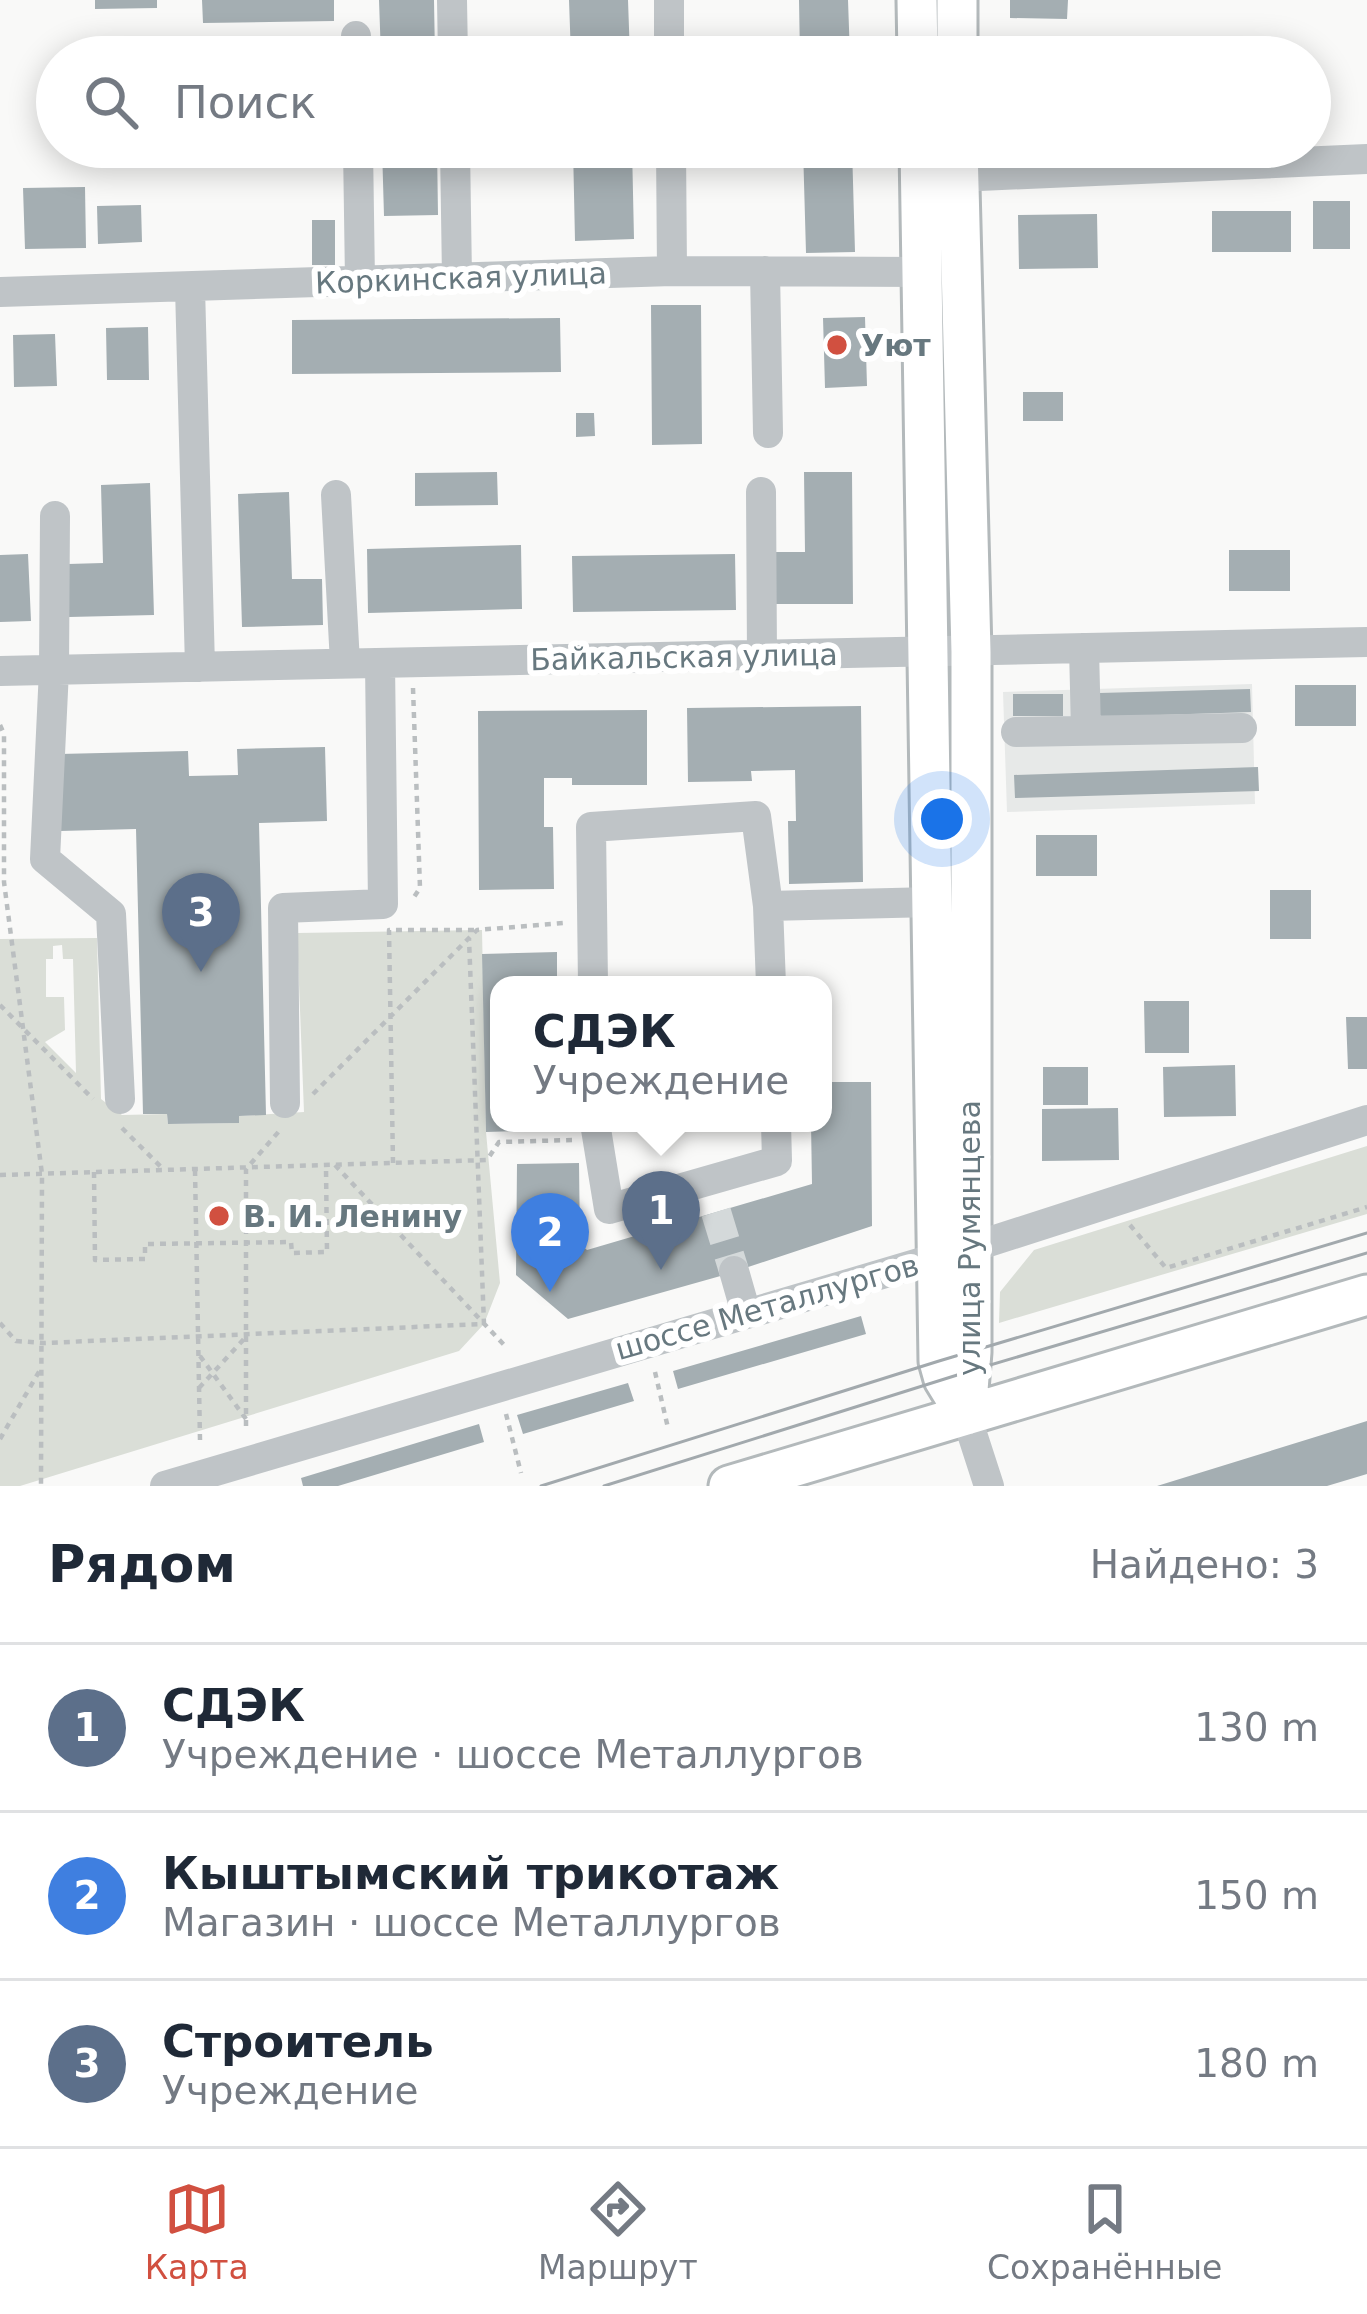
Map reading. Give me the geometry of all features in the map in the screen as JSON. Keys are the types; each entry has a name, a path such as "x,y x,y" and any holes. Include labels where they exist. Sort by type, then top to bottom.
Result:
{"main road":[{"path":"917,0 918,36"},
{"path":"957,0 957,36"},
{"name":"улица Румянцева","path":"920,168 933,902 953,1252 970,1371 966,1415"},
{"name":"улица Румянцева","path":"953,1252 971,652 958,168"},
{"path":"730,1486 1367,1295"}],"street":[{"path":"452,0 453,36"},
{"path":"669,0 669,36"},
{"path":"1331,158 1367,158"},
{"path":"358,168 360,281"},
{"path":"454,168 457,278"},
{"path":"671,168 673,271"},
{"name":"Коркинская улица","path":"0,292 673,271 922,272"},
{"path":"764,271 768,433"},
{"path":"190,287 200,667"},
{"path":"761,492 762,656"},
{"path":"336,494 344,663"},
{"path":"55,516 45,859 111,914 113,1110"},
{"name":"Байкальская улица","path":"0,671 1367,642"},
{"path":"1084,648 1086,730"},
{"path":"294,1107 283,908 382,904 380,663"},
{"path":"1016,732 1242,728"},
{"path":"593,976 592,827 756,816 768,906 771,976"},
{"path":"768,906 933,902"},
{"name":"шоссе Металлургов","path":"165,1486 213,1479 1367,1120"},
{"path":"596,1132 609,1209 713,1197 777,1161 776,1132"},
{"path":"734,1271 746,1313"},
{"path":"966,1415 988,1486"}],"path":[{"path":"410,902 420,888 413,682"},
{"path":"0,725 4,734 2,884 42,1174 41,1484"},
{"path":"393,1163 389,931 399,916"},
{"path":"389,931 592,921"},
{"path":"198,1354 246,1422 246,1169 294,1107 478,929"},
{"path":"469,939 484,1324"},
{"path":"0,1005 113,1110 163,1169"},
{"path":"0,1175 478,1161 487,1160 500,1142 587,1132"},
{"path":"94,1172 95,1260 145,1259 145,1244 291,1242 292,1253 327,1252 326,1165"},
{"path":"334,1165 506,1348"},
{"path":"195,1170 200,1440"},
{"path":"1112,1202 1166,1268 1367,1207"},
{"path":"0,1323 16,1340 44,1343 484,1324"},
{"path":"199,1388 246,1336"},
{"path":"0,1439 43,1365"},
{"path":"655,1372 668,1428"},
{"path":"505,1412 521,1473"}],"shaded area":[{"path":"1252,684 1255,804 1007,812 1003,692"},
{"path":"482,930 486,1132 500,1283 484,1324 459,1351 20,1486 0,1486 0,939 97,938 101,1099 122,1115 167,1114 168,1124 238,1123 239,1116 304,1112 297,933","holes":["62,945 63,959 73,959 76,1073 45,1042 65,1030 64,997 46,997 46,959 53,959 53,946"]},
{"path":"1367,1146 1367,1214 999,1323 1000,1292 1034,1250"}],"building":[{"path":"95,0 157,0 157,8 95,9"},
{"path":"202,0 334,0 334,21 203,23"},
{"path":"379,0 434,0 435,36 380,36"},
{"path":"569,0 628,0 629,36 570,36"},
{"path":"799,0 848,0 849,36 800,36"},
{"path":"1010,0 1068,0 1067,19 1010,18"},
{"path":"383,168 437,168 438,215 384,216"},
{"path":"573,168 632,168 634,239 575,241"},
{"path":"804,168 853,168 855,252 806,253"},
{"path":"85,187 86,248 25,249 23,188"},
{"path":"1313,201 1350,201 1350,249 1313,249"},
{"path":"141,205 142,242 98,244 97,206"},
{"path":"1212,211 1291,211 1291,252 1212,252"},
{"path":"1097,214 1098,268 1019,269 1018,215"},
{"path":"312,220 335,220 335,265 312,265"},
{"path":"651,305 701,305 702,444 652,445"},
{"path":"865,317 867,386 825,388 823,318"},
{"path":"560,318 561,372 292,374 292,320"},
{"path":"148,327 149,380 107,380 106,328"},
{"path":"55,334 57,386 14,387 13,335"},
{"path":"1023,392 1063,392 1063,421 1023,421"},
{"path":"576,413 594,413 595,436 576,437"},
{"path":"497,472 498,505 415,506 415,473"},
{"path":"804,472 852,472 853,604 773,604 773,552 805,552"},
{"path":"150,483 154,615 69,617 68,564 103,563 101,485"},
{"path":"289,492 292,579 322,579 323,625 242,627 238,494"},
{"path":"521,545 522,609 368,613 367,549"},
{"path":"1229,550 1290,550 1290,591 1229,591"},
{"path":"28,554 31,621 0,622 0,555"},
{"path":"735,554 736,610 573,612 572,556"},
{"path":"1295,685 1356,685 1356,726 1295,726"},
{"path":"1250,689 1251,712 1100,717 1099,693"},
{"path":"1013,694 1063,694 1063,716 1013,716"},
{"path":"861,706 863,882 789,884 788,821 796,821 795,770 751,771 752,781 688,782 687,708"},
{"path":"647,710 647,785 572,785 572,778 544,778 544,827 553,827 554,889 479,890 478,711"},
{"path":"325,747 327,821 259,823 266,1115 239,1116 239,1123 168,1124 167,1114 143,1114 136,829 60,831 59,754 188,751 189,776 238,775 237,749"},
{"path":"1258,767 1259,791 1015,798 1014,775"},
{"path":"1036,835 1097,835 1097,876 1036,876"},
{"path":"1270,890 1311,890 1311,939 1270,939"},
{"path":"557,952 557,976 490,976 490,1132 486,1132 482,954"},
{"path":"1144,1001 1189,1001 1189,1053 1145,1053"},
{"path":"1346,1017 1367,1017 1367,1069 1348,1069"},
{"path":"1235,1065 1236,1116 1164,1117 1163,1067"},
{"path":"1043,1067 1088,1067 1088,1105 1043,1105"},
{"path":"832,1082 871,1082 872,1226 568,1319 516,1275 517,1164 579,1163 580,1244 587,1250 812,1184 811,1132 832,1132"},
{"path":"1118,1108 1119,1160 1042,1161 1042,1109"},
{"path":"861,1316 866,1334 678,1389 673,1371"},
{"path":"628,1383 634,1401 523,1434 517,1415"},
{"path":"1367,1421 1367,1474 1327,1486 1157,1486"},
{"path":"479,1424 484,1442 338,1486 303,1486 301,1478"}],"tunnel":[{"path":"716,1212 734,1271"}],"tram line":[{"path":"541,1486 1367,1233"},
{"path":"604,1486 1367,1253"}],"place":[{"name":"Уют","path":"837,345"},
{"name":"Строитель","path":"201,972"},
{"name":"В. И. Ленину","path":"219,1216"},
{"name":"СДЭК","path":"661,1270"},
{"name":"Кыштымский трикотаж","path":"550,1292"}]}
